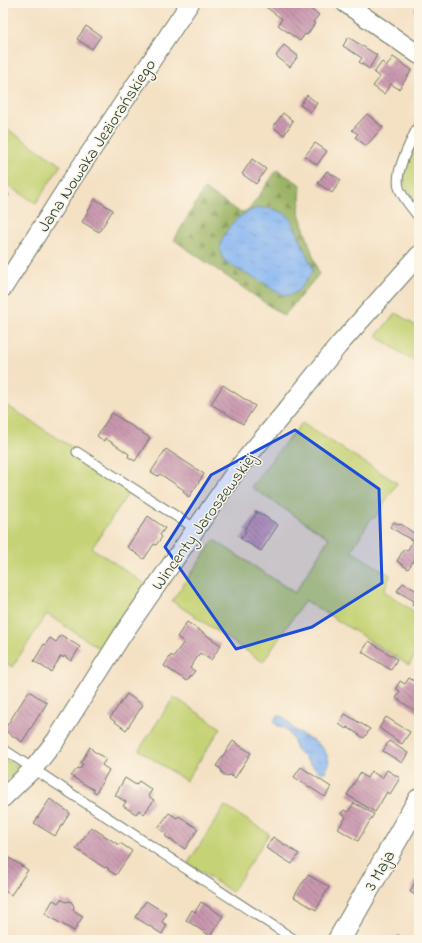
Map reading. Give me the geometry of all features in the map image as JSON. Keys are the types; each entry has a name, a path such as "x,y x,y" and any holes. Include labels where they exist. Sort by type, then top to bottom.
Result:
{"street":[{"name":"Jana Nowaka Jeziorańskiego","path":"3,288 71,180 190,3"},
{"path":"345,3 419,54"},
{"name":"Wincenty Jaroszewskiej","path":"3,798 33,769 56,740 123,634 238,468 338,346 419,255"},
{"name":"3 Maja","path":"339,940 419,800"}],"lane":[{"path":"419,124 400,168 398,184 399,190 419,218"},
{"path":"77,452 196,529"},
{"path":"3,749 295,940"}],"highlighted area":[{"path":"295,430 379,489 382,583 312,627 236,649 165,547 211,475"}],"green space":[{"path":"3,126 61,165 36,203 3,182"},
{"path":"419,136 419,208 404,183 405,164"},
{"path":"277,170 301,185 299,213 319,274 284,316 174,240 204,189 240,212 248,211"},
{"path":"396,313 419,328 419,365 376,336"},
{"path":"3,403 76,450 73,456 129,492 92,548 147,585 115,628 102,650 47,614 12,667 3,661"},
{"path":"302,423 397,483 375,518 372,517 351,551 390,575 384,591 419,615 419,648 409,665 305,600 263,662 172,601 214,540 295,593 329,538 251,487"},
{"path":"174,697 221,728 186,781 139,750"},
{"path":"3,758 19,768 3,784"},
{"path":"225,806 269,834 232,892 188,863"}],"water":[{"path":"257,208 273,209 281,212 291,219 311,264 313,270 311,274 293,294 286,295 278,293 260,281 232,266 225,261 222,256 220,250 221,244 226,232 240,216"},
{"path":"277,716 285,718 294,729 316,742 325,751 329,764 325,772 317,770 295,748 294,741 286,729 274,723"}],"building":[{"path":"268,3 302,3 319,15 313,22 315,23 307,35 305,34 300,41 278,25 282,19 266,7"},
{"path":"419,3 419,15 414,11"},
{"path":"86,26 101,36 92,49 77,39"},
{"path":"348,37 377,55 369,69 359,62 362,58 343,46"},
{"path":"284,45 298,56 290,67 276,56"},
{"path":"393,57 412,70 399,89 391,84 384,94 373,86 380,77 374,73 382,62 387,66"},
{"path":"307,95 317,103 311,112 300,105"},
{"path":"283,113 293,121 284,135 273,127"},
{"path":"367,114 383,127 366,146 355,137 358,134 352,130"},
{"path":"315,143 327,151 317,165 305,156"},
{"path":"252,159 266,169 256,184 242,174"},
{"path":"327,171 341,180 332,193 318,183"},
{"path":"3,191 9,195 3,205"},
{"path":"95,199 113,210 99,232 82,222"},
{"path":"223,385 255,406 243,424 211,404"},
{"path":"112,413 150,438 135,461 128,457 129,454 105,438 104,441 97,436"},
{"path":"166,449 204,474 189,497 183,492 184,490 160,474 158,476 151,472"},
{"path":"256,511 278,525 261,551 240,538 242,538 246,531 244,530 257,513 255,512"},
{"path":"148,516 165,528 160,535 162,537 156,545 154,544 144,559 127,547"},
{"path":"394,522 400,525 401,524 419,537 415,542 419,545 419,559 416,557 408,569 397,561 404,549 407,551 413,541 390,527"},
{"path":"403,583 419,592 419,610 412,605 414,601 397,591"},
{"path":"187,622 221,645 211,660 200,653 190,668 195,671 187,681 164,666 171,655 173,657 184,642 177,637"},
{"path":"61,635 80,647 71,661 64,656 63,658 61,656 51,672 34,661 44,644 45,645 50,638 56,642"},
{"path":"369,641 397,659 391,670 362,652"},
{"path":"409,678 419,684 419,708 417,712 396,698 400,691 396,688 400,681 405,684"},
{"path":"29,691 47,703 22,742 4,730"},
{"path":"127,694 143,705 126,730 110,718"},
{"path":"345,714 370,729 364,738 347,727 346,729 339,724"},
{"path":"386,717 410,732 402,744 379,728"},
{"path":"233,741 251,753 235,778 230,775 226,776 222,773 221,769 216,766"},
{"path":"389,741 408,753 402,763 383,751"},
{"path":"90,747 106,759 102,765 109,770 96,793 93,791 94,790 71,776 78,768 80,769 83,764 81,762"},
{"path":"301,767 331,787 325,797 294,777"},
{"path":"387,770 400,778 390,794 387,792 375,812 347,795 360,773 367,778 371,771 382,778"},
{"path":"125,778 136,785 139,781 152,790 148,796 154,800 144,814 139,810 136,814 123,806 126,802 115,795"},
{"path":"50,799 70,813 55,836 34,823"},
{"path":"354,803 374,814 358,841 338,829 346,817 341,814 344,810 348,812"},
{"path":"169,813 177,818 179,816 198,829 185,849 165,836 167,834 158,828"},
{"path":"91,827 119,845 120,843 132,851 116,875 106,867 105,868 76,849"},
{"path":"273,837 299,854 292,864 266,848"},
{"path":"3,854 28,870 11,895 3,890"},
{"path":"419,874 419,897 410,892"},
{"path":"308,875 329,887 316,910 294,897"},
{"path":"61,899 66,902 70,901 74,907 73,910 83,916 74,931 45,914 53,900 58,903"},
{"path":"146,901 167,914 162,922 167,925 162,934 135,917"},
{"path":"201,902 223,916 210,936 186,920 192,910 195,912"},
{"path":"398,935 406,940 395,940"}]}
